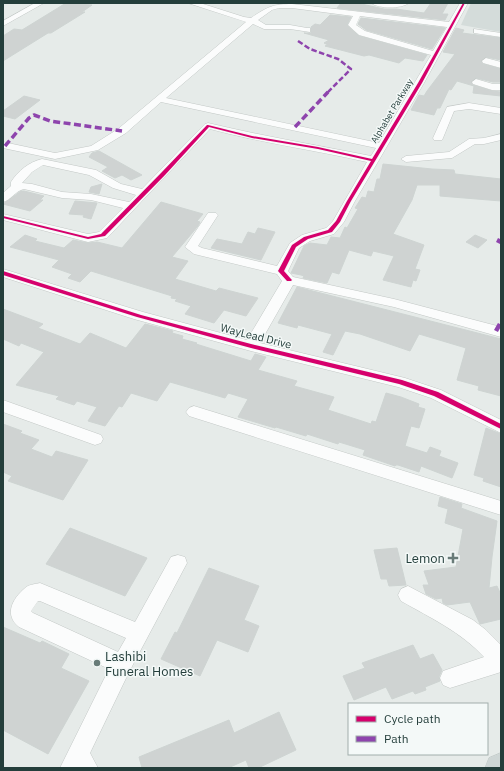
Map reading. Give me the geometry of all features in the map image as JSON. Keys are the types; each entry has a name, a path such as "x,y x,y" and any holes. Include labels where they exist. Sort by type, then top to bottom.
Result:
{"street":[{"path":"3,24 40,3"},
{"path":"192,3 243,19 253,20 264,27 290,27 306,30"},
{"path":"375,3 391,5 406,3"},
{"name":"Alphabet Parkway","path":"251,346 285,275 294,246 306,238 330,231 338,222 381,146 420,83 464,3"},
{"path":"3,145 55,156 94,148 122,131 253,20 270,8 279,6 451,26"},
{"path":"358,14 352,25 356,29 435,54"},
{"path":"477,31 501,35"},
{"path":"486,60 501,64"},
{"path":"476,82 492,87 501,87"},
{"path":"159,99 381,146"},
{"path":"438,138 450,109 460,106 501,111"},
{"path":"3,217 88,238 103,235 208,126 252,137 318,148 373,160"},
{"path":"406,160 452,155 473,141 484,141 501,137"},
{"path":"17,187 16,182 25,172 36,164 42,162 92,172 117,186 143,193"},
{"path":"3,199 17,187 32,186 62,195 91,197 130,206"},
{"path":"212,215 191,247 198,251 501,332"},
{"name":"WayLead Drive","path":"3,273 138,316 251,346 400,382 436,394 501,427"},
{"path":"3,406 95,439"},
{"path":"194,412 501,508"},
{"path":"79,764 122,665 178,563"},
{"path":"122,665 26,620 21,616 20,610 32,594 40,592 139,634"},
{"path":"408,595 466,627 479,637 501,661 450,678"}],"shaded area":[{"path":"471,3 501,3 501,32 461,25"}],"building":[{"path":"66,3 92,5 82,12 85,12 3,61 3,36 14,29 22,30"},
{"path":"341,3 357,3 384,9 424,13 431,3 448,3 442,14 448,14 445,20 337,8"},
{"path":"330,15 351,17 347,25 359,36 427,55 423,61 405,58 399,63 325,46 328,45 324,43 329,40 304,33 311,33 311,27 315,24 320,25"},
{"path":"361,18 445,28 432,49 366,30 358,24"},
{"path":"456,28 464,30 462,33 501,38 501,60 486,57 481,61 483,64 501,69 501,82 493,82 476,78 471,82 473,85 492,91 501,92 501,96 473,93 474,86 457,81 451,90 449,89 440,108 437,108 434,115 411,110 419,95 424,96 455,54 443,52"},
{"path":"24,96 40,100 15,119 3,116 3,111"},
{"path":"99,151 142,175 131,180 122,175 115,178 102,171 108,167 89,157 92,153"},
{"path":"383,164 454,170 455,174 501,179 501,201 440,196 440,185 417,185 412,200 393,234 424,245 415,269 420,270 416,281 413,280 411,287 383,280 394,256 373,251 371,256 349,250 339,274 332,272 327,283 303,278 304,276 291,273 304,246 310,243 327,245 331,237 340,238 345,227 347,228 358,209 355,208 362,197 366,198 368,191 374,192 377,179 380,179"},
{"path":"102,184 99,194 89,192 91,187"},
{"path":"21,191 44,196 40,200 43,200 30,211 3,204"},
{"path":"75,201 97,203 91,219 83,217 84,215 69,214"},
{"path":"161,202 203,214 197,221 200,222 198,226 172,257 188,261 175,279 216,291 219,288 258,298 246,316 224,310 214,323 185,314 191,306 175,301 177,299 171,298 172,296 91,271 80,282 68,278 72,274 52,267 59,260 10,247 25,235 37,239 35,241 64,248 73,240 88,243 97,242 122,248"},
{"path":"258,228 275,232 261,260 211,248 217,239 242,244 248,232 255,234"},
{"path":"475,235 487,240 478,248 466,242"},
{"path":"297,287 501,339 501,396 478,390 479,386 457,380 466,348 419,334 410,351 360,334 345,331 333,355 323,352 332,334 298,325 297,328 278,323"},
{"path":"3,309 43,324 38,328 80,344 90,333 126,348 145,324 173,331 172,333 183,336 182,339 251,361 255,354 266,357 258,370 297,381 294,386 334,397 328,410 371,424 372,421 376,422 386,393 401,397 419,404 418,407 425,409 419,428 411,426 405,446 427,453 430,447 441,451 439,456 458,463 452,478 421,466 419,472 398,465 395,466 363,455 365,450 339,442 338,444 307,434 306,436 276,427 275,428 238,417 248,399 228,393 225,398 170,382 157,401 131,393 122,407 119,406 105,426 88,421 97,407 77,401 74,405 56,399 59,396 16,385 44,352 21,343 19,346 3,339"},
{"path":"3,424 22,431 20,433 39,440 31,449 52,457 56,451 88,460 63,500 8,481 12,476 3,472"},
{"path":"486,428 501,434 501,487 483,481 484,478 474,475"},
{"path":"440,497 462,504 461,508 497,521 489,588 497,586 501,595 501,619 480,624 470,602 447,605 443,603 442,598 436,599 426,594 423,585 429,585 424,571 456,567 463,529 445,523 448,509 438,506"},
{"path":"70,528 147,558 125,596 46,564"},
{"path":"397,548 406,585 389,586 387,579 381,579 374,550"},
{"path":"209,568 259,586 244,620 259,626 248,652 217,640 200,676 161,659 175,632 177,633"},
{"path":"3,627 40,643 42,641 69,654 61,668 89,681 48,754 3,730"},
{"path":"413,645 420,659 433,654 442,670 439,677 440,681 425,687 426,690 415,694 413,691 392,699 386,687 354,700 343,676 365,668 362,663"},
{"path":"279,712 296,750 258,768 249,768 246,760 228,768 142,768 139,757 229,720 234,733"}],"marked path":[{"path":"295,127 351,69 338,59 310,49 298,41"},
{"path":"5,146 29,118 34,115 50,121 122,131"},
{"path":"497,240 501,242"},
{"path":"496,331 501,322"}],"cycle path":[{"path":"289,280 281,271 294,246 306,238 330,231 338,222 420,83 464,3"},
{"path":"3,217 88,238 103,235 208,126 252,137 318,148 373,160"},
{"path":"3,273 139,316 251,346 400,382 436,394 501,427"}],"place":[{"name":"Lemon","path":"453,558"},
{"name":"Lashibi Funeral Homes","path":"97,663"}]}
